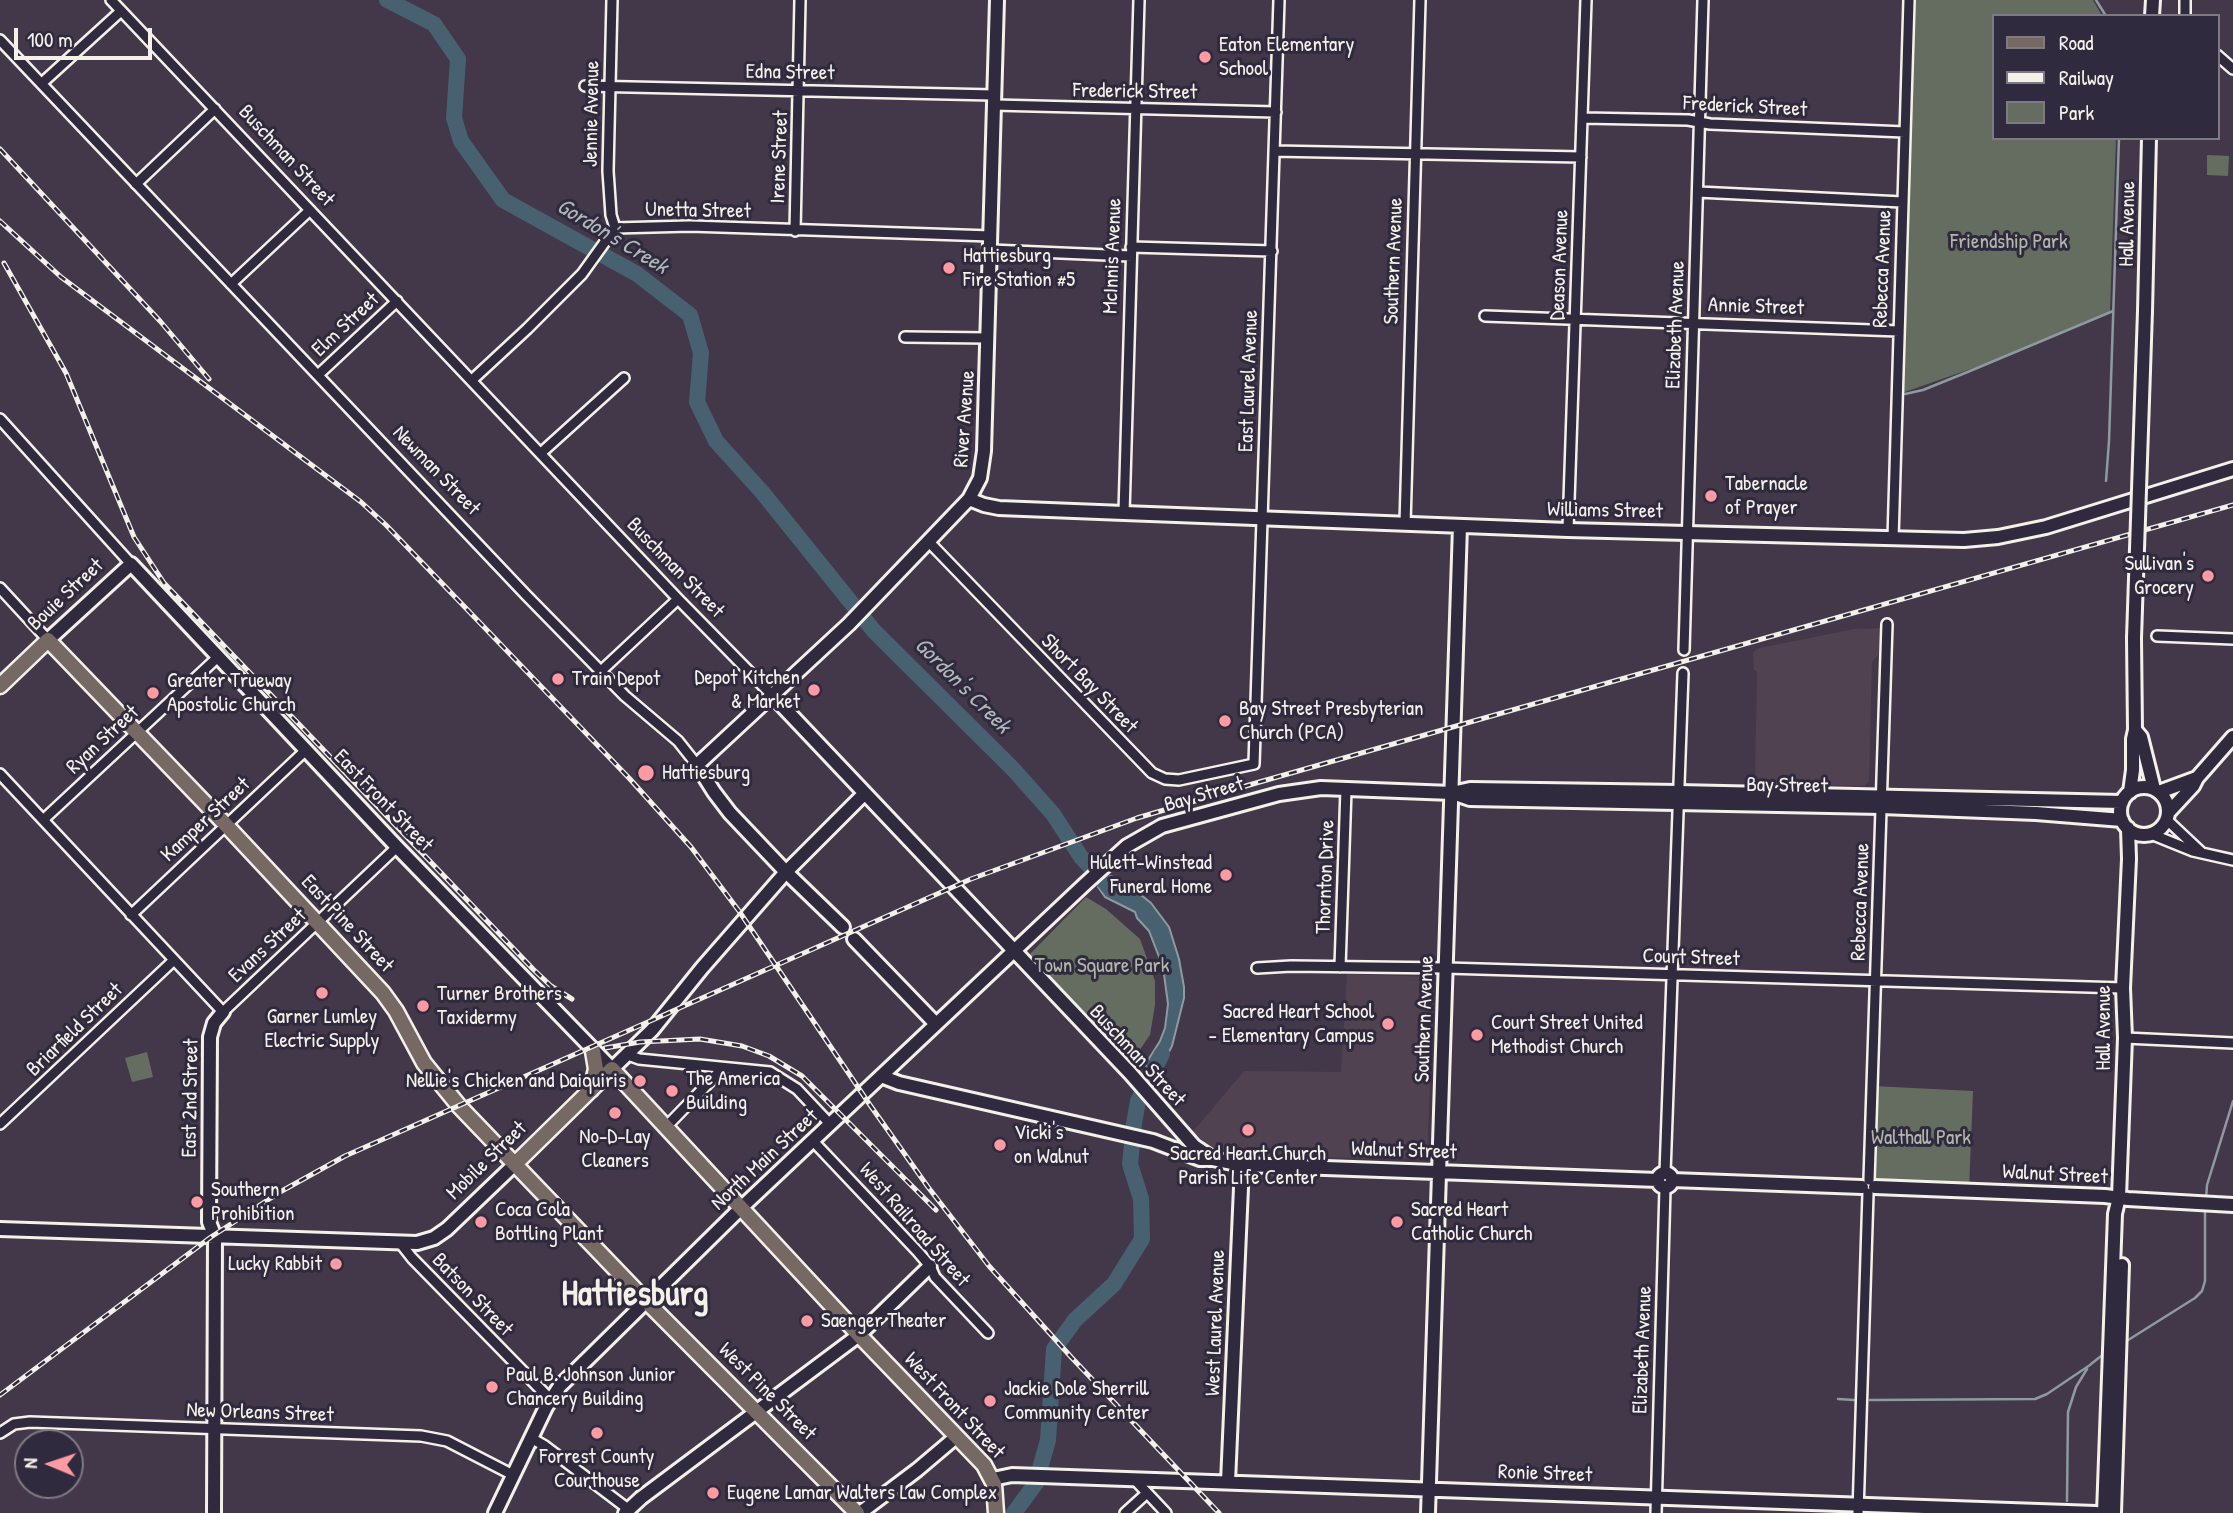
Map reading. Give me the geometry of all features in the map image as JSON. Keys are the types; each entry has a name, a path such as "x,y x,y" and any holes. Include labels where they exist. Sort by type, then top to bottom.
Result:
{"main road":[{"name":"Bouie Street","path":"0,686 48,640"},
{"name":"East Pine Street","path":"48,640 226,825 389,1001 417,1051 439,1083 646,1301"},
{"path":"591,1090 596,1061 593,1051"},
{"name":"Mobile Street","path":"515,1164 612,1069"},
{"name":"East Front Street","path":"612,1069 741,1208"},
{"name":"West Front Street","path":"741,1208 984,1465 993,1479"},
{"name":"West Pine Street","path":"646,1301 859,1513"},
{"path":"993,1479 996,1508"}],"street":[{"name":"Buschman Street","path":"111,0 1013,950 1194,1146 1213,1158"},
{"name":"Jennie Avenue","path":"612,0 608,171 613,232"},
{"name":"Irene Street","path":"795,231 800,0"},
{"name":"River Avenue","path":"697,765 849,624 969,499 978,483 983,464 988,338 997,0"},
{"name":"McInnis Avenue","path":"1124,513 1139,0"},
{"name":"East Laurel Avenue","path":"1255,764 1279,0"},
{"name":"Southern Avenue","path":"1405,524 1420,0"},
{"name":"Deason Avenue","path":"1569,530 1586,0"},
{"name":"Elizabeth Avenue","path":"1684,650 1703,0"},
{"name":"Rebecca Avenue","path":"1893,539 1909,0"},
{"path":"42,83 121,11"},
{"name":"Newman Street","path":"0,40 601,671 632,703 678,741 697,765 719,801 843,927"},
{"path":"2219,57 2233,69"},
{"name":"Edna Street","path":"585,86 994,100"},
{"name":"Frederick Street","path":"994,100 1135,109 1276,112"},
{"path":"136,184 215,109"},
{"name":"Frederick Street","path":"1583,118 1905,132"},
{"name":"Hall Avenue","path":"2135,730 2134,638 2149,140"},
{"path":"1274,152 1581,156"},
{"path":"1698,192 1902,202"},
{"path":"231,284 310,210"},
{"name":"Unetta Street","path":"613,232 690,226 991,236"},
{"path":"471,380 582,274 613,232"},
{"path":"990,250 1272,251"},
{"name":"Elm Street","path":"318,375 397,301"},
{"name":"Annie Street","path":"1485,316 1899,331"},
{"path":"905,337 988,338"},
{"path":"541,453 624,378"},
{"name":"East Front Street","path":"0,419 218,657 612,1069"},
{"name":"Williams Street","path":"969,499 999,508 1569,530 1964,540 2033,530 2233,469"},
{"name":"Southern Avenue","path":"1428,1513 1460,526"},
{"name":"Short Bay Street","path":"929,542 1145,768 1165,779 1179,780 1255,764"},
{"name":"Bouie Street","path":"48,640 131,564"},
{"name":"East Pine Street","path":"0,587 48,640"},
{"path":"601,671 678,600"},
{"name":"Rebecca Avenue","path":"1858,1509 1887,624"},
{"path":"2157,636 2233,639"},
{"name":"Ryan Street","path":"43,820 218,657"},
{"name":"Elizabeth Avenue","path":"1656,1513 1683,673"},
{"path":"2135,730 2141,737 2157,790 2165,799 2167,816 2201,852"},
{"path":"2135,730 2133,770 2126,797 2125,824 2193,851 2233,860"},
{"path":"2146,834 2161,827 2197,778 2233,737"},
{"name":"Kamper Street","path":"131,915 306,750"},
{"path":"0,775 223,1012"},
{"path":"2126,797 2140,787 2157,790 2197,778"},
{"name":"Bay Street","path":"1104,867 1139,838 1173,822 1289,792 1313,789 1452,793 1469,799 1679,797 1881,802 2126,797"},
{"name":"Thornton Drive","path":"1340,967 1346,789"},
{"name":"Mobile Street","path":"612,1069 652,1030 710,958 786,872 863,794"},
{"name":"Bay Street","path":"1881,802 2036,813 2125,824"},
{"name":"Hall Avenue","path":"2104,1513 2115,1214 2119,1197 2125,1038 2123,988 2129,859 2125,824"},
{"name":"Hall Avenue","path":"2129,859 2146,834"},
{"name":"Evans Street","path":"223,1012 397,847"},
{"name":"North Main Street","path":"495,1513 550,1399 560,1386 741,1208 1104,867"},
{"path":"854,939 936,1024"},
{"name":"Briarfield Street","path":"0,1124 174,960"},
{"name":"Court Street","path":"1257,968 1446,968 2123,988"},
{"name":"East 2nd Street","path":"214,1513 215,1237 209,1222 210,1037 214,1023 223,1012"},
{"path":"2125,1038 2233,1043"},
{"path":"628,1055 639,1059 766,1072 778,1076 797,1088 831,1125"},
{"path":"666,1127 723,1068"},
{"name":"Walnut Street","path":"881,1076 899,1083 1149,1141 1200,1159 1213,1158 1242,1165 2119,1197 2233,1205"},
{"path":"1149,1141 1170,1138 1178,1129"},
{"name":"West Railroad Street","path":"813,1141 867,1196 930,1266 934,1277 988,1333"},
{"name":"Mobile Street","path":"0,1229 401,1244 426,1241 440,1235 515,1164"},
{"name":"West Laurel Avenue","path":"1228,1482 1242,1165"},
{"name":"Hall Avenue","path":"2114,1513 2123,1214 2119,1197"},
{"name":"Batson Street","path":"401,1244 550,1399"},
{"path":"531,1438 545,1446 626,1511 859,1335 930,1266"},
{"name":"New Orleans Street","path":"0,1433 14,1424 30,1422 430,1437 447,1441 513,1475"},
{"path":"859,1513 956,1437"},
{"name":"Ronie Street","path":"993,1479 1012,1475 1656,1497 1858,1509 2096,1513"},
{"path":"1135,1480 1166,1513"},
{"path":"1125,1513 1147,1493"}],"shaded area":[{"path":"1884,628 1884,649 1872,662 1869,781 1864,786 1755,783 1757,672 1754,670 1753,652 1760,648 1854,629"},
{"name":"Sacred Heart School - Elementary Campus","path":"1347,974 1434,977 1427,1159 1220,1154 1191,1134 1244,1071 1341,1072"}],"green space":[{"name":"Friendship Park","path":"1914,0 2093,0 2101,14 1992,14 1992,140 2116,140 2110,311 1985,364 1902,393"},
{"path":"2207,155 2229,156 2228,176 2207,175"},
{"name":"Town Square Park","path":"1086,897 1106,909 1140,939 1155,981 1155,1005 1150,1035 1132,1061 1029,955"},
{"path":"147,1052 153,1077 132,1082 125,1058"},
{"name":"Walthall Park","path":"1873,1086 1973,1091 1969,1190 1873,1182"}],"water":[{"path":"1109,876 1151,903 1169,927 1179,959 1184,998 1172,1046 1157,1075 1145,1065 1165,1028 1168,1004 1163,967 1149,931 1135,912 1105,897 1098,887"}],"waterway":[{"name":"Gordon's Creek","path":"387,0 434,24 458,59 454,118 461,141 503,200 637,274 690,315 701,353 697,402 716,441 762,492 874,631 1014,770 1053,814 1081,857 1118,893"},
{"path":"2096,0 2105,14"},
{"path":"2106,481 2119,140"},
{"path":"1905,394 1923,390 2113,311"},
{"name":"Gordon's Creek","path":"1014,1513 1036,1483 1048,1440 1054,1349 1075,1320 1114,1284 1142,1239 1141,1199 1130,1164 1134,1124 1138,1101 1162,1054"},
{"path":"2206,1199 2207,1185 2233,1101"},
{"path":"2125,1342 2202,1291 2205,1281 2205,1209"},
{"path":"2091,1364 2105,1353"},
{"path":"1870,1400 2035,1399 2090,1365"},
{"path":"2067,1501 2068,1412 2076,1387 2087,1369"},
{"path":"1838,1399 1854,1400"}],"railway":[{"path":"0,149 160,321 209,379"},
{"path":"0,221 61,277 361,502 629,778 691,847 739,911 870,1105 989,1266 1219,1513"},
{"path":"4,263 66,373 134,537 164,583 533,969 551,986 572,999"},
{"path":"0,1395 211,1237 280,1192 345,1156 971,879 1137,818 2233,505"},
{"path":"605,1048 640,1042 700,1039 742,1046 769,1056 802,1076 936,1210"}],"place":[{"name":"Eaton Elementary School","path":"1205,57"},
{"name":"Hattiesburg Fire Station #5","path":"949,268"},
{"name":"Tabernacle of Prayer","path":"1711,496"},
{"name":"Sullivan's Grocery","path":"2208,576"},
{"name":"Train Depot","path":"558,679"},
{"name":"Depot Kitchen & Market","path":"814,690"},
{"name":"Greater Trueway Apostolic Church","path":"153,693"},
{"name":"Bay Street Presbyterian Church (PCA)","path":"1225,721"},
{"name":"Hattiesburg","path":"646,773"},
{"name":"Hulett-Winstead Funeral Home","path":"1226,875"},
{"name":"Garner Lumley Electric Supply","path":"322,993"},
{"name":"Turner Brothers Taxidermy","path":"423,1006"},
{"name":"Sacred Heart School - Elementary Campus","path":"1388,1024"},
{"name":"Court Street United Methodist Church","path":"1477,1035"},
{"name":"Nellie's Chicken and Daiquiris","path":"640,1081"},
{"name":"The America Building","path":"672,1091"},
{"name":"No-D-Lay Cleaners","path":"615,1113"},
{"name":"Sacred Heart Church Parish Life Center","path":"1248,1130"},
{"name":"Vicki's on Walnut","path":"1000,1145"},
{"name":"Southern Prohibition","path":"197,1202"},
{"name":"Coca Cola Bottling Plant","path":"481,1222"},
{"name":"Sacred Heart Catholic Church","path":"1397,1222"},
{"name":"Lucky Rabbit","path":"336,1264"},
{"name":"Saenger Theater","path":"807,1321"},
{"name":"Paul B. Johnson Junior Chancery Building","path":"492,1387"},
{"name":"Jackie Dole Sherrill Community Center","path":"990,1401"},
{"name":"Forrest County Courthouse","path":"597,1433"},
{"name":"Eugene Lamar Walters Law Complex","path":"713,1493"}],"district":[{"name":"Hattiesburg","path":"635,1296"}]}
